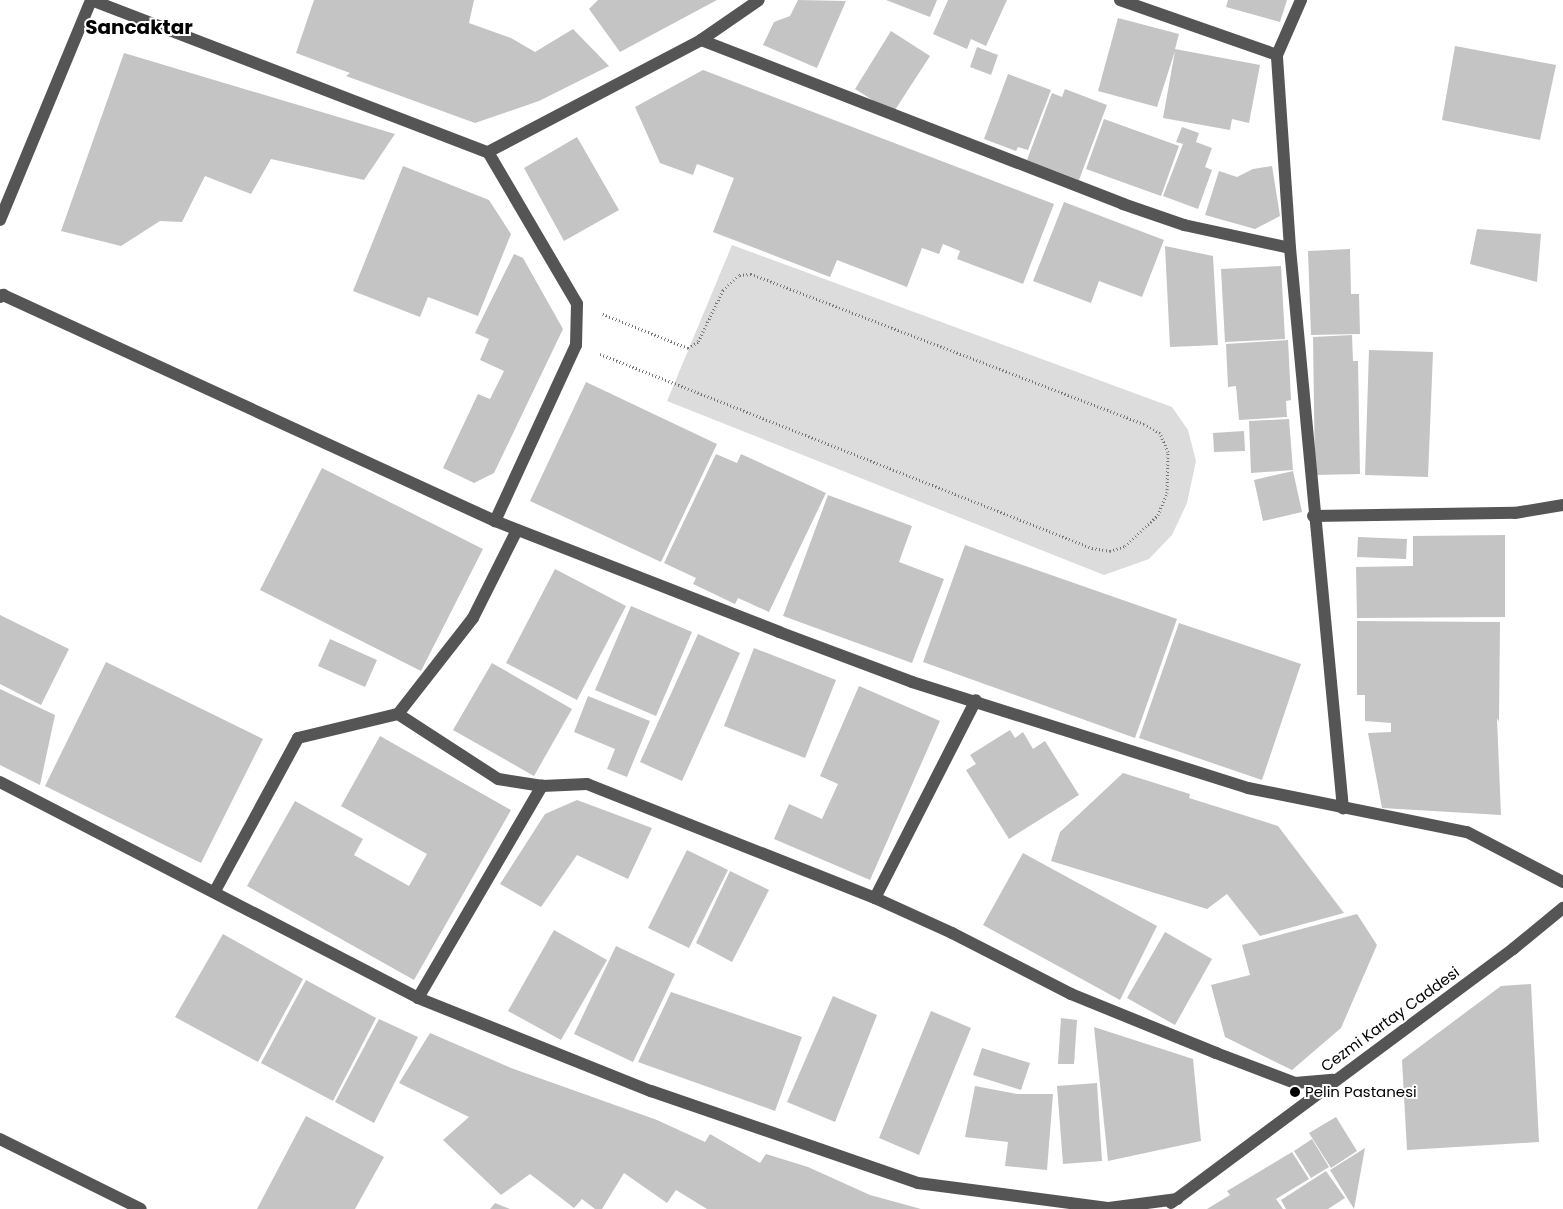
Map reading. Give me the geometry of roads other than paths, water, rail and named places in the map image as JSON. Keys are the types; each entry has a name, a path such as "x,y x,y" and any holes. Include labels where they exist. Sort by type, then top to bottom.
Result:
{"street":[{"path":"0,220 91,0 488,152 577,304 576,345 495,521"},
{"path":"488,152 701,40 759,0"},
{"path":"1120,0 1277,55"},
{"path":"1301,0 1277,55 1290,248 1313,516 1343,810"},
{"path":"701,40 1123,204 1184,224 1290,248"},
{"path":"0,297 3,295 516,530 815,646 912,682 976,700 1248,788 1343,810 1467,832 1563,882"},
{"path":"1313,516 1515,514 1563,506"},
{"path":"215,891 298,738 398,714 473,618 516,530"},
{"path":"874,898 976,700"},
{"path":"398,714 498,779 542,786 586,784 874,898 952,933 1071,994 1216,1053 1295,1083 1333,1080"},
{"path":"0,782 215,891 418,998 650,1091 918,1183 1109,1208 1177,1199"},
{"path":"418,998 542,786"},
{"name":"Cezmi Kartay Caddesi","path":"1163,1209 1333,1080 1513,949 1563,908"},
{"path":"0,1139 141,1209"}],"place":[{"name":"Pelin Pastanesi","path":"1295,1092"}],"district":[{"name":"Sancaktar","path":"139,27"}]}
